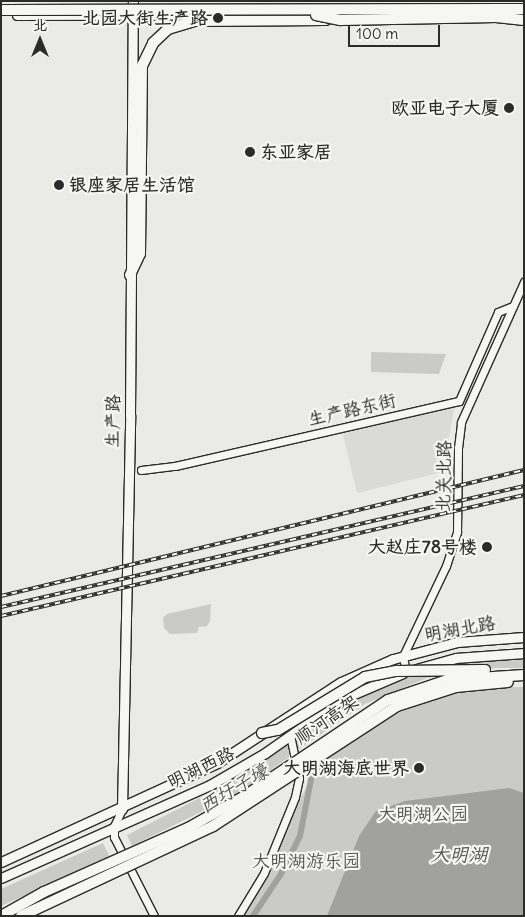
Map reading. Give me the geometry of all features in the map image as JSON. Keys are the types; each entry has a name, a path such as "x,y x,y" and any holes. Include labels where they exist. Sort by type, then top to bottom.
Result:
{"highway":[{"path":"1,10 267,12 524,10"},
{"path":"382,20 435,10"},
{"path":"267,12 340,20"},
{"path":"496,17 524,24"},
{"path":"130,276 140,254 142,66 159,36 177,24 194,20 382,20 496,17 524,20"},
{"path":"262,733 278,730 349,685 382,673 524,670"},
{"name":"顺河高架","path":"1,916 44,892 188,828 245,796 388,700 448,680 524,675"},
{"name":"顺河高架","path":"21,916 213,826 397,706 456,687 524,682"}],"main road":[{"name":"生产路","path":"122,809 132,1"},
{"path":"1,14 133,16 443,13 524,16"},
{"name":"明湖北路","path":"403,656 457,642 524,637"},
{"name":"明湖北路","path":"406,672 456,658 524,653"},
{"name":"明湖西路","path":"1,862 122,809 217,763 341,682 403,656"},
{"name":"明湖西路","path":"1,878 114,826 210,785 290,735 342,699 406,672"}],"street":[{"name":"北关北路","path":"403,656 453,548 459,517 458,448 462,422 524,282"},
{"name":"生产路东街","path":"141,470 175,466 459,401 498,312 513,306"},
{"path":"403,656 406,672"},
{"path":"238,916 264,873 295,797 299,778 290,735"},
{"name":"生产路","path":"114,826 122,809"},
{"path":"114,826 118,847 154,916"}],"shaded area":[{"path":"455,405 442,472 357,493 343,434"}],"green space":[{"path":"371,352 446,354 439,374 371,372"},
{"path":"211,604 210,621 207,626 199,627 197,633 170,634 164,628 163,618 167,614"},
{"path":"524,660 524,668 496,668 427,678 365,704 298,750 296,738 369,691 424,670 470,662"},
{"name":"大明湖公园","path":"524,687 524,916 242,916 319,762 360,733 414,705 475,688"},
{"path":"288,744 289,757 239,793 132,846 127,835 223,786"},
{"path":"103,843 110,857 1,906 1,889"}],"water":[{"name":"大明湖","path":"509,788 524,793 524,916 327,916 359,836 376,811 405,801"}],"waterway":[{"path":"253,916 281,874 300,836 315,759"},
{"name":"西圩子壕","path":"71,885 113,868"}],"railway":[{"path":"1,596 524,470"},
{"path":"1,607 524,486"},
{"path":"1,616 524,495"}],"place":[{"name":"北园大街生产路","path":"218,18"},
{"name":"欧亚电子大厦","path":"509,108"},
{"name":"东亚家居","path":"250,152"},
{"name":"银座家居生活馆","path":"59,185"},
{"name":"大赵庄78号楼","path":"487,547"},
{"name":"大明湖海底世界","path":"419,768"}],"park label":[{"name":"大明湖游乐园","path":"306,861"}]}
